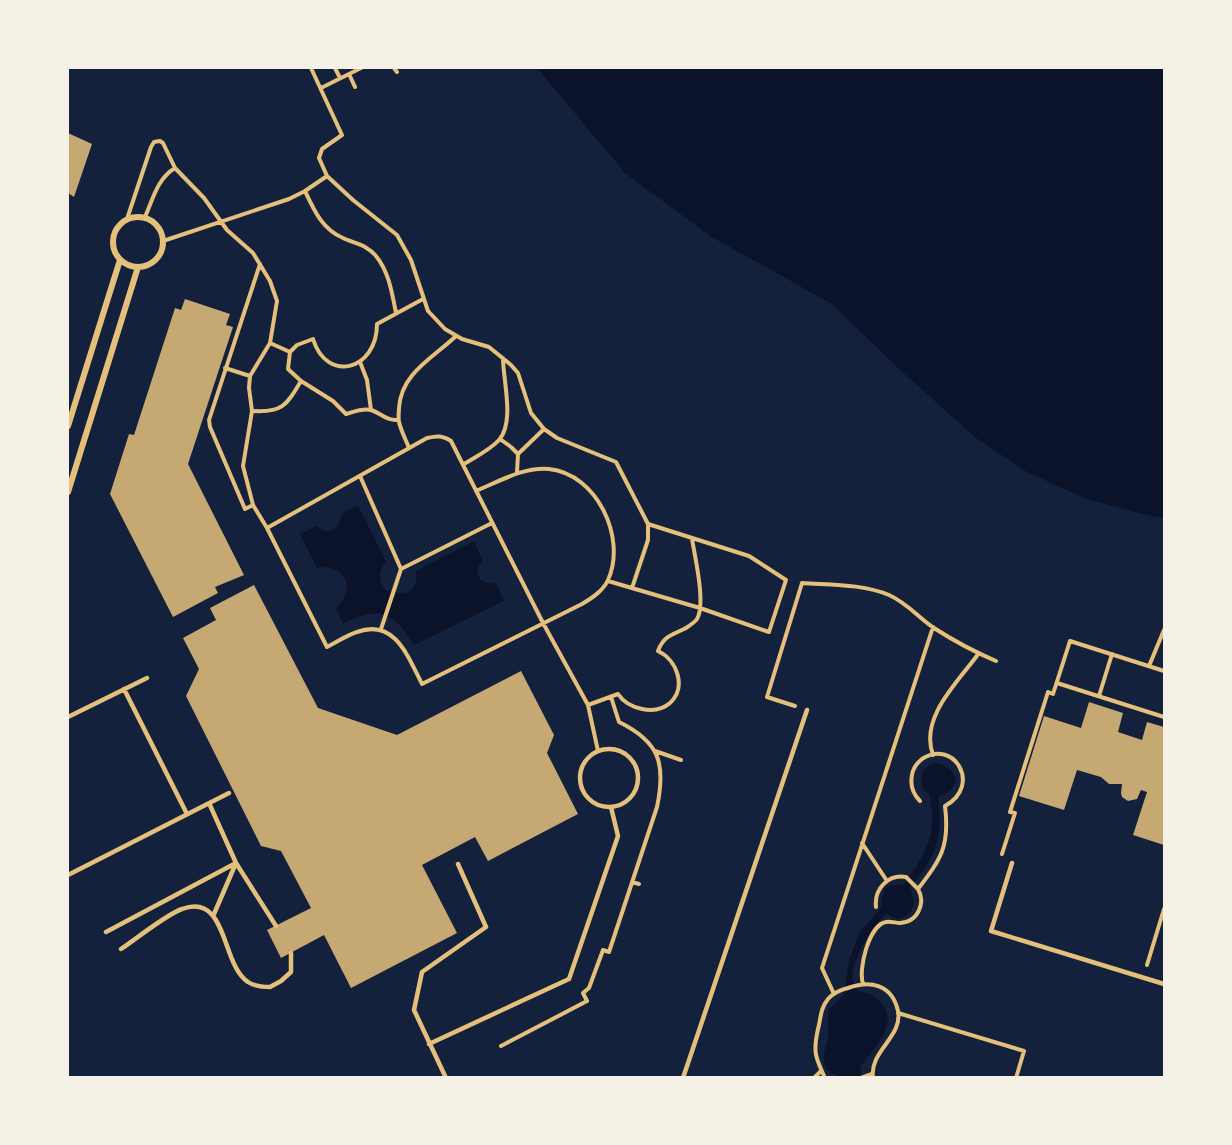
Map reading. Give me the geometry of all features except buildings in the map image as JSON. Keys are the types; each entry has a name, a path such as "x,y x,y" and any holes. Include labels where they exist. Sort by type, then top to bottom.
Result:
{"street":[{"path":"145,217 158,226 163,241 159,256 146,266 128,265 120,260 113,246 113,237 116,230 127,219 145,217"},
{"path":"68,426 120,260"},
{"path":"68,492 138,267"}],"lane":[{"path":"68,717 147,678"},
{"path":"124,689 187,814"},
{"path":"683,1077 807,710"},
{"path":"608,749 619,751 635,766 638,776 636,787 631,797 622,804 611,807 601,806 585,794 580,775 583,765 598,751 608,749"},
{"path":"68,875 229,794"},
{"path":"209,803 236,863 276,926"},
{"path":"429,1044 569,978 618,836 611,807"},
{"path":"214,914 236,863"},
{"path":"106,932 236,863"},
{"path":"1012,863 991,931 1164,984"},
{"path":"446,1077 414,1010 422,972 486,927 458,864"},
{"path":"121,949 181,909 196,906 203,907 214,914 239,975 248,983 270,987 281,981 291,972 291,953"}],"path":[{"path":"311,68 342,135 322,148 319,158 327,177 397,235 411,260 428,311 445,329 456,336 489,347 503,357 518,374 531,413 544,429 558,438 616,462 639,502 648,524 648,540 632,588"},
{"path":"335,68 340,78"},
{"path":"321,88 361,68"},
{"path":"349,74 356,87"},
{"path":"127,219 151,147 154,142 160,141 175,168 204,198 220,221 253,253 270,281 277,301 270,343 250,376 252,411 243,466 253,505 327,647 355,632 381,629 405,650 422,684 597,595 608,581 613,564 614,542 605,513 591,491 573,476 551,469 529,469 476,491"},
{"path":"145,217 160,181 175,168"},
{"path":"163,241 305,191 327,177"},
{"path":"305,191 317,216 327,228 342,238 360,244 376,255 389,280 396,313"},
{"path":"253,505 245,508 209,420 260,264"},
{"path":"398,420 391,421 370,410 346,414 333,401 288,369 288,361 297,345 313,339 319,353 327,362 340,366 360,362 370,354 377,333 377,324 423,299"},
{"path":"409,448 398,420 400,398 409,378 423,363 456,336"},
{"path":"270,343 291,352"},
{"path":"464,464 500,439 507,410 503,357"},
{"path":"360,362 367,380 370,410"},
{"path":"225,368 250,376"},
{"path":"252,411 273,412 280,409 302,381"},
{"path":"518,454 544,429"},
{"path":"267,528 427,438 445,437 451,441 543,623 588,705 598,751"},
{"path":"500,439 518,454 517,473"},
{"path":"360,476 401,569 381,629"},
{"path":"401,569 492,523"},
{"path":"608,581 700,608 769,632 786,580 749,556 648,524"},
{"path":"588,705 618,694 622,700 639,709 661,708 670,703 676,692 678,677 676,667 667,655 658,651 667,636 688,627 696,619 700,608 692,539"},
{"path":"807,710 767,697 802,583 874,590 891,596 909,607 933,627 979,654 996,661"},
{"path":"834,994 822,968 933,627"},
{"path":"1149,666 1164,630"},
{"path":"1002,855 1015,813 1010,812 1048,692 1053,694 1070,641 1164,671"},
{"path":"933,755 930,746 935,717 953,684 979,654"},
{"path":"1099,696 1112,654"},
{"path":"1057,683 1164,717"},
{"path":"654,751 681,760"},
{"path":"916,888 932,872 939,860 947,822 945,806 960,794 963,786 962,771 954,760 945,756 933,755 918,762 912,774 911,783 920,801"},
{"path":"862,843 887,881"},
{"path":"861,984 862,960 880,926 886,922 902,923 916,916 921,906 921,896 907,878 898,876 881,885 877,892 876,906"},
{"path":"632,882 639,884"},
{"path":"1144,977 1164,909"},
{"path":"825,1077 815,1057 814,1047 820,1016 828,998 838,991 869,983 881,987 895,1002 898,1013 895,1029 874,1060 872,1076 863,1077"},
{"path":"898,1013 1024,1051 1016,1077"},
{"path":"814,1077 821,1071"}],"water":[{"path":"537,68 1164,68 1164,518 1086,499 1027,472 976,438 899,369 832,304 710,236 625,173"},
{"path":"358,505 386,562 381,569 380,576 385,590 398,593 408,592 415,585 416,571 474,541 482,560 477,570 480,579 489,584 496,583 504,601 414,645 399,625 384,615 366,615 343,624 336,608 346,593 345,579 335,569 317,568 300,534 317,526 326,531 333,530 339,524 341,514"},
{"path":"935,763 954,774 955,784 952,789 938,797 939,835 932,856 910,887 913,907 908,914 898,919 886,914 868,936 854,965 853,982 858,991 872,995 887,1012 886,1029 877,1046 860,1067 862,1077 838,1076 829,1071 824,1060 829,1009 844,995 849,960 860,932 882,907 881,901 885,889 904,884 924,852 932,820 929,794 923,789 921,779 924,769"}]}
